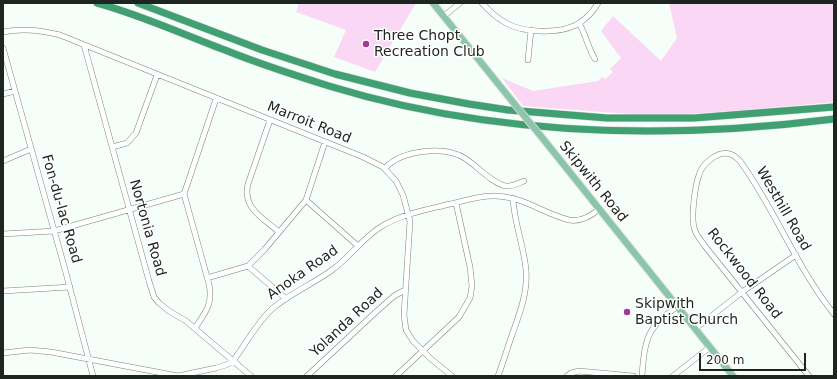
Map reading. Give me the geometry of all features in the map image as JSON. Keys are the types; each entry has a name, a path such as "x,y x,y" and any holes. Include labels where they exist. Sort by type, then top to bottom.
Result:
{"highway":[{"path":"97,3 158,23 264,65 331,86 407,105 467,117 573,129 655,132 807,123 834,119"},
{"path":"138,3 255,48 335,74 410,93 508,110 607,118 694,118 834,107"}],"main road":[{"name":"Skipwith Road","path":"433,3 734,376"}],"street":[{"path":"444,16 460,3"},
{"path":"482,3 489,11 506,24 521,29 531,30 563,29 579,23 589,15 598,3"},
{"path":"579,23 584,30 589,49 595,59"},
{"name":"Marroit Road","path":"3,32 21,30 47,31 60,35 375,162 385,168 400,188 410,221 404,315 406,330 413,341 452,376"},
{"path":"528,60 531,30"},
{"name":"Nortonia Road","path":"84,45 154,297 164,308 195,328 250,376"},
{"name":"Fon-du-lac Road","path":"3,48 70,287 93,376"},
{"path":"112,147 126,142 136,133 157,75"},
{"path":"3,94 15,91"},
{"path":"195,328 205,313 210,300 210,288 184,194 216,99"},
{"path":"270,120 248,184 246,197 252,207 279,232"},
{"path":"207,278 248,266 279,232 306,200 325,142"},
{"path":"3,161 31,149"},
{"path":"385,168 393,162 410,154 450,152 465,158 501,184 510,186 524,181"},
{"name":"Westhill Road","path":"699,176 705,166 717,156 728,153 734,156 745,169 814,287 834,314"},
{"name":"Rockwood Road","path":"699,176 694,205 693,220 695,231 704,245 809,376"},
{"path":"3,234 54,231 184,194"},
{"name":"Anoka Road","path":"233,361 271,311 286,299 328,274 379,228 391,221 407,215 456,202 492,196 513,198 523,201 569,220 584,219 599,209"},
{"path":"498,376 518,318 526,287 524,253 513,198"},
{"path":"306,200 358,246"},
{"path":"396,376 459,317 470,298 472,286 470,267 456,202"},
{"path":"695,328 742,292 796,255"},
{"path":"248,266 286,299"},
{"path":"3,291 70,287"},
{"name":"Yolanda Road","path":"307,376 394,296 405,290"},
{"path":"642,376 645,353 650,333 658,322 678,306"},
{"path":"673,376 710,347"},
{"path":"3,353 16,351 40,351 178,376 216,368 233,361"},
{"path":"568,375 574,372 591,371 633,376"}],"shaded area":[{"name":"Three Chopt Recreation Club","path":"299,3 416,3 375,72 334,57 346,30 296,12"},
{"path":"669,3 834,3 834,102 656,116 523,106 502,78 533,91 598,81 602,77 605,79 613,72 610,69 621,58 601,31 613,16 661,61 677,38"}],"place":[{"name":"Three Chopt Recreation Club","path":"366,44"},
{"name":"Skipwith Baptist Church","path":"627,312"}]}
